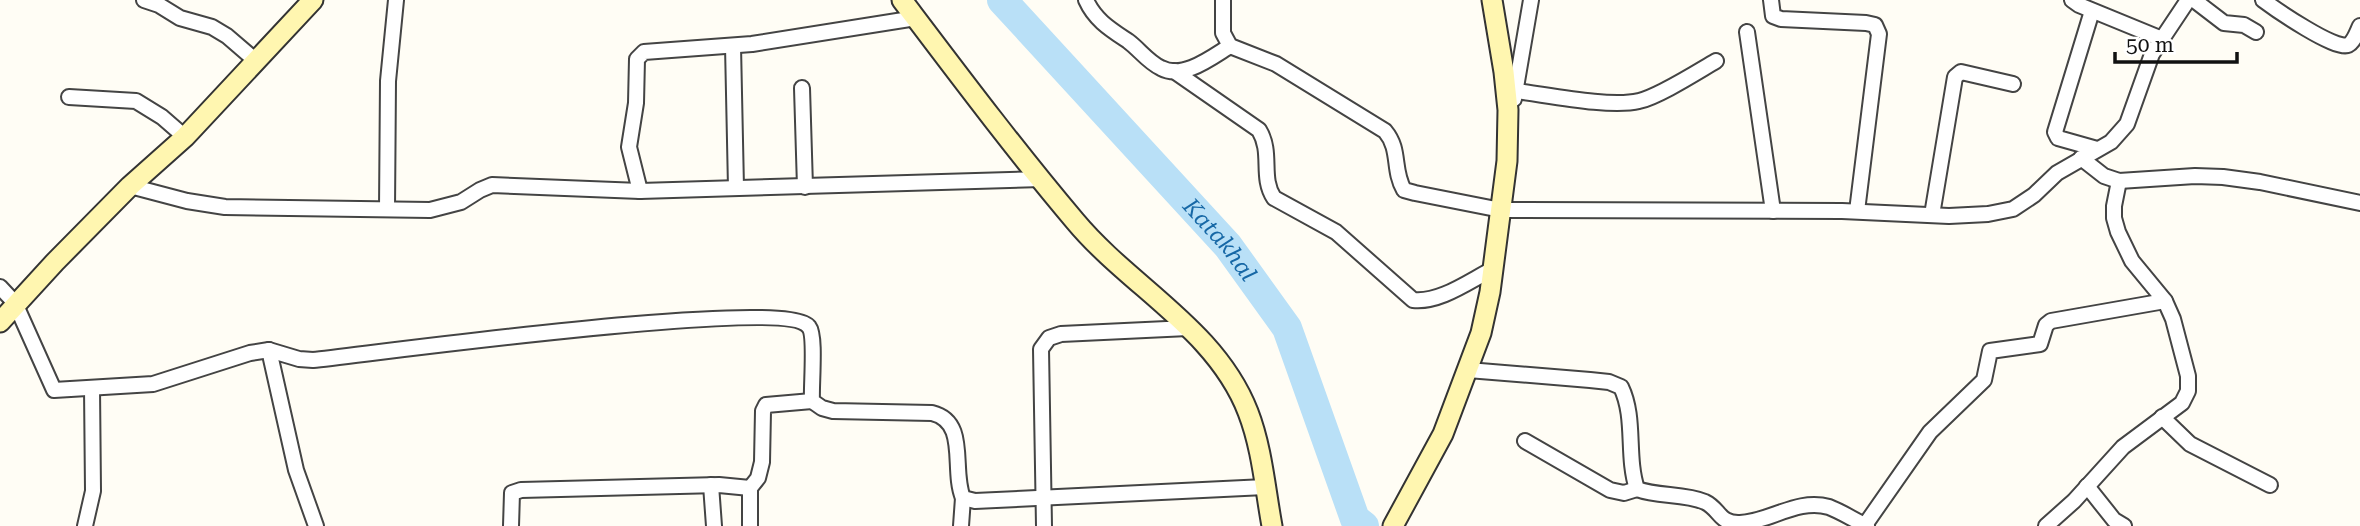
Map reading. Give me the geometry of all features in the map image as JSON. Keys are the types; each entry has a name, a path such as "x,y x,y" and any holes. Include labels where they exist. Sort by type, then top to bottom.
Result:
{"street":[{"path":"144,0 159,5 180,18 212,27 256,61"},
{"path":"387,209 388,81 396,0"},
{"path":"902,0 1076,223 1207,346 1232,380 1248,412 1261,457 1272,526"},
{"path":"1086,0 1104,25 1130,42 1163,70 1188,69 1230,46"},
{"path":"1223,0 1223,33 1230,46 1276,64 1384,131 1393,141 1398,180 1404,190 1501,210 1857,211 1932,215 1988,214 2013,209 2034,195 2057,173 2111,142 2127,124 2142,79 2162,39 2188,0"},
{"path":"1393,526 1443,433 1468,370 1480,333 1493,269 1508,136 1504,72 1492,0"},
{"path":"1508,136 1531,0"},
{"path":"1771,0 1773,16 1781,19 1866,23 1875,25 1879,34 1857,211"},
{"path":"2072,0 2162,39"},
{"path":"2194,0 2224,23 2244,25 2256,32"},
{"path":"2263,0 2341,46 2353,40 2360,26"},
{"path":"0,322 15,303 130,186 185,137 307,2"},
{"path":"2092,10 2055,132 2058,138 2066,142 2097,149"},
{"path":"639,191 629,147 637,59 644,52 733,46 916,18"},
{"path":"1747,32 1773,211"},
{"path":"733,46 736,188"},
{"path":"1516,91 1624,103 1642,101 1716,61"},
{"path":"1174,71 1259,130 1265,140 1267,178 1274,198 1348,240 1413,300 1437,298 1493,269"},
{"path":"1932,215 1955,77 1961,72 2013,84"},
{"path":"802,88 805,187"},
{"path":"69,97 136,101 162,117 185,137"},
{"path":"2081,158 2104,176 2119,181 2223,177 2360,203"},
{"path":"130,186 187,201 225,207 371,211 448,207 492,185 639,191 1042,179"},
{"path":"2046,526 2052,523 2123,447 2182,403 2188,391 2188,376 2174,319 2165,301 2132,261 2118,232 2114,206 2119,181"},
{"path":"0,287 15,303 54,390 153,384 250,353 268,351 313,360 620,324 714,318 802,321 810,327 813,338 812,401"},
{"path":"1525,441 1611,490 1624,493 1637,489 1650,494 1704,502 1732,524 1810,505 1828,507 1866,526 1930,432 1984,380 1990,351 2040,344 2046,325 2051,321 2165,301"},
{"path":"1044,526 1041,349 1049,338 1060,334 1188,328"},
{"path":"268,351 296,470 316,526"},
{"path":"1468,370 1609,382 1621,387 1628,401 1633,475 1637,489"},
{"path":"85,526 93,491 92,388"},
{"path":"750,526 750,488 758,478 762,462 763,411 766,405 812,401 833,411 932,413 944,416 952,425 956,440 958,486 962,498 961,526"},
{"path":"2162,417 2190,444 2270,485"},
{"path":"510,526 512,493 521,490 711,485 750,488"},
{"path":"711,485 714,526"},
{"path":"2087,486 2114,520 2124,526"},
{"path":"962,498 975,501 1265,487"}],"waterway":[{"name":"Katakhal","path":"1002,0 1228,246 1287,328 1355,519 1364,526"}]}
